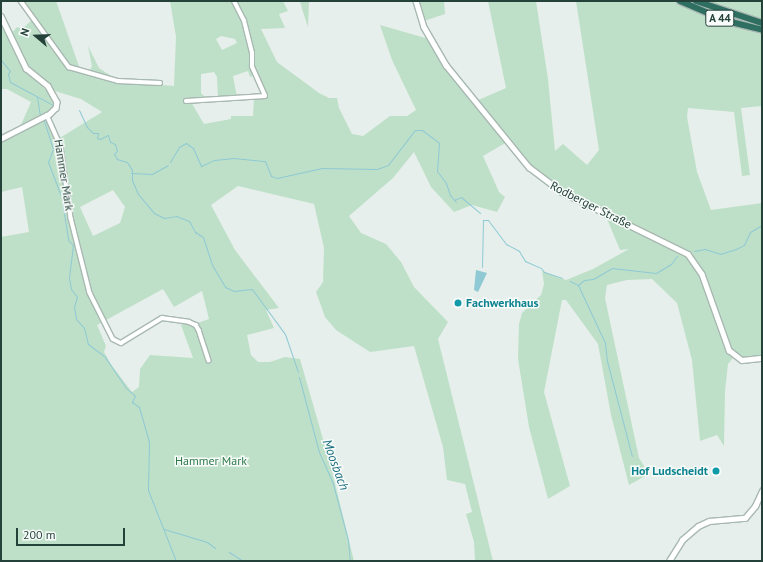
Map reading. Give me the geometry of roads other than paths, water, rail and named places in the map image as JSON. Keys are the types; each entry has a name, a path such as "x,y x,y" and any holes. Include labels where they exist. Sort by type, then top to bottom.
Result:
{"highway":[{"name":"A 44","path":"680,1 727,21 762,30"},
{"name":"A 44","path":"696,1 762,23"}],"street":[{"path":"21,1 69,67 118,81 160,83"},
{"path":"186,101 265,96 252,67 252,53 244,21 234,1"},
{"name":"Rodberger Straße","path":"416,1 424,27 446,65 529,167 562,192 688,254 702,274 729,350 742,360 762,358"},
{"path":"1,16 24,66 56,96 57,106 47,116 1,139"},
{"name":"Hammer Mark","path":"47,116 61,147 71,218 90,293 113,339 121,343 162,318 189,322 196,325 199,330 209,360"},
{"path":"670,561 682,540 694,529 709,521 745,518 755,506 762,491"}],"water":[{"path":"476,270 487,273 478,292 474,290"}],"waterway":[{"name":"Moosbach","path":"1,60 10,71 8,74 10,82 53,105"},
{"path":"37,97 40,115"},
{"name":"Moosbach","path":"79,110 87,127 93,133 98,133 97,138 100,139 108,135 110,142 115,144 117,151 114,154 117,159 127,162 132,170 132,180 138,194 154,213 164,218 176,216 189,221 195,232 203,237 212,265 225,287 234,291 252,289 285,334 298,372"},
{"path":"44,121 53,149 48,162 60,194 64,196 63,207 68,240 73,245 69,278 71,289 77,297 74,306 76,319 84,328 88,344 105,357 125,387 135,396 132,402 139,407 149,442 148,490 176,561"},
{"path":"170,162 179,147 186,143 193,148 201,166 214,160 234,158 265,161 271,176 277,178 322,168 377,169 388,165 415,130 422,130 439,143 437,171 446,183 450,195 456,202"},
{"path":"131,173 152,174 168,165"},
{"path":"454,200 461,197 480,213"},
{"path":"482,267 483,220 488,220 506,244 519,251 525,261 541,268 544,272 562,278"},
{"path":"694,251 705,249 720,254 736,249 744,245 750,232 762,225"},
{"path":"578,285 584,280 593,279 612,268 656,273 671,264 677,256"},
{"path":"570,281 578,285 605,343 607,361 632,456"},
{"name":"Moosbach","path":"299,377 319,452 333,484 348,540 350,561"},
{"path":"164,529 207,542 215,548"},
{"path":"229,552 243,561"}],"place":[{"name":"Fachwerkhaus","path":"458,303"},
{"name":"Hof Ludscheidt","path":"716,471"}]}
